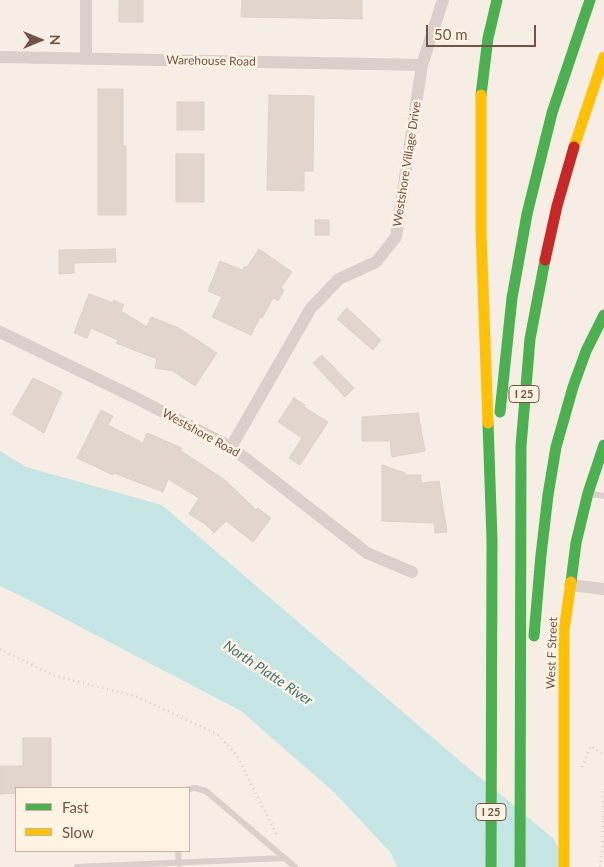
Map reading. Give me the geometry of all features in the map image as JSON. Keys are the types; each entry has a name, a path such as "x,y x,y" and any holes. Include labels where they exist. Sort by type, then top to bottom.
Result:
{"main road":[{"path":"492,540 481,231 481,103 488,38 498,0"},
{"name":"I 25","path":"491,867 492,540 501,396 512,298 523,233 552,113 590,0"},
{"name":"I 25","path":"520,867 521,446 530,339 540,282 557,206 580,124 604,56"},
{"path":"521,742 535,632 545,520 556,447 573,387 586,351 604,315"},
{"name":"West F Street","path":"564,867 564,631 576,543 588,494 604,445"}],"street":[{"path":"86,0 86,58"},
{"name":"Westshore Village Drive","path":"231,447 311,308 339,279 376,262 396,238 422,65 443,0"},
{"name":"Warehouse Road","path":"0,57 422,65"},
{"name":"Westshore Road","path":"0,332 134,397 231,447 367,554 412,572"},
{"path":"570,585 604,589"}],"lane":[{"path":"588,494 604,496"},
{"path":"190,788 206,791 295,867"},
{"path":"178,852 179,864"},
{"path":"76,867 233,864 285,858"}],"path":[{"path":"0,649 55,676 135,696 217,734 236,754 279,840"},
{"path":"600,867 604,788"}],"water":[{"name":"North Platte River","path":"0,451 26,467 162,505 460,761 554,839 568,867 397,867 391,853 335,793 241,711 0,586"}],"building":[{"path":"119,0 143,0 143,22 119,22"},
{"path":"242,0 362,0 362,19 241,17"},
{"path":"98,89 123,89 123,146 126,146 126,215 98,215"},
{"path":"269,95 314,96 313,171 304,171 304,191 267,190"},
{"path":"177,102 204,102 204,130 177,130"},
{"path":"176,154 204,154 204,202 176,202"},
{"path":"315,220 329,220 329,235 315,235"},
{"path":"115,249 116,262 74,263 74,273 59,274 59,250"},
{"path":"259,249 292,272 281,288 284,290 278,301 273,298 251,335 212,317 222,297 208,291 220,261 242,270 245,266 247,267"},
{"path":"89,294 113,303 114,300 124,305 121,311 147,327 151,317 179,328 217,353 195,386 173,371 155,368 157,359 116,343 118,340 91,328 87,338 74,333"},
{"path":"347,308 381,340 373,350 337,319"},
{"path":"322,355 354,388 345,397 313,363"},
{"path":"33,378 62,392 44,433 12,414"},
{"path":"294,398 305,405 304,407 328,422 300,465 289,458 302,438 278,422"},
{"path":"101,410 113,416 108,425 143,443 147,433 182,448 181,451 225,480 256,510 258,508 271,518 253,542 226,521 214,533 205,524 189,514 199,498 168,479 163,492 114,473 113,475 77,458"},
{"path":"418,413 425,451 392,457 390,441 362,441 362,417"},
{"path":"382,465 405,473 405,475 421,475 421,483 439,481 447,532 435,533 434,523 382,521"},
{"path":"23,738 51,738 51,787 15,787 15,793 0,794 0,766 23,766"}],"traffic: fast":[{"path":"481,95 488,38 497,0"},
{"path":"500,412 512,298 527,214 552,113 590,0"},
{"path":"520,867 521,446 530,339 545,260"},
{"path":"534,636 541,555 556,447 573,387 586,351 604,315"},
{"path":"488,423 492,540 491,867"},
{"path":"571,582 576,543 588,493 604,445"}],"traffic: slow":[{"path":"574,147 604,57"},
{"path":"481,95 481,231 488,423"},
{"path":"564,867 564,631 571,582"}],"traffic: jam":[{"path":"545,260 557,206 574,147"}]}
